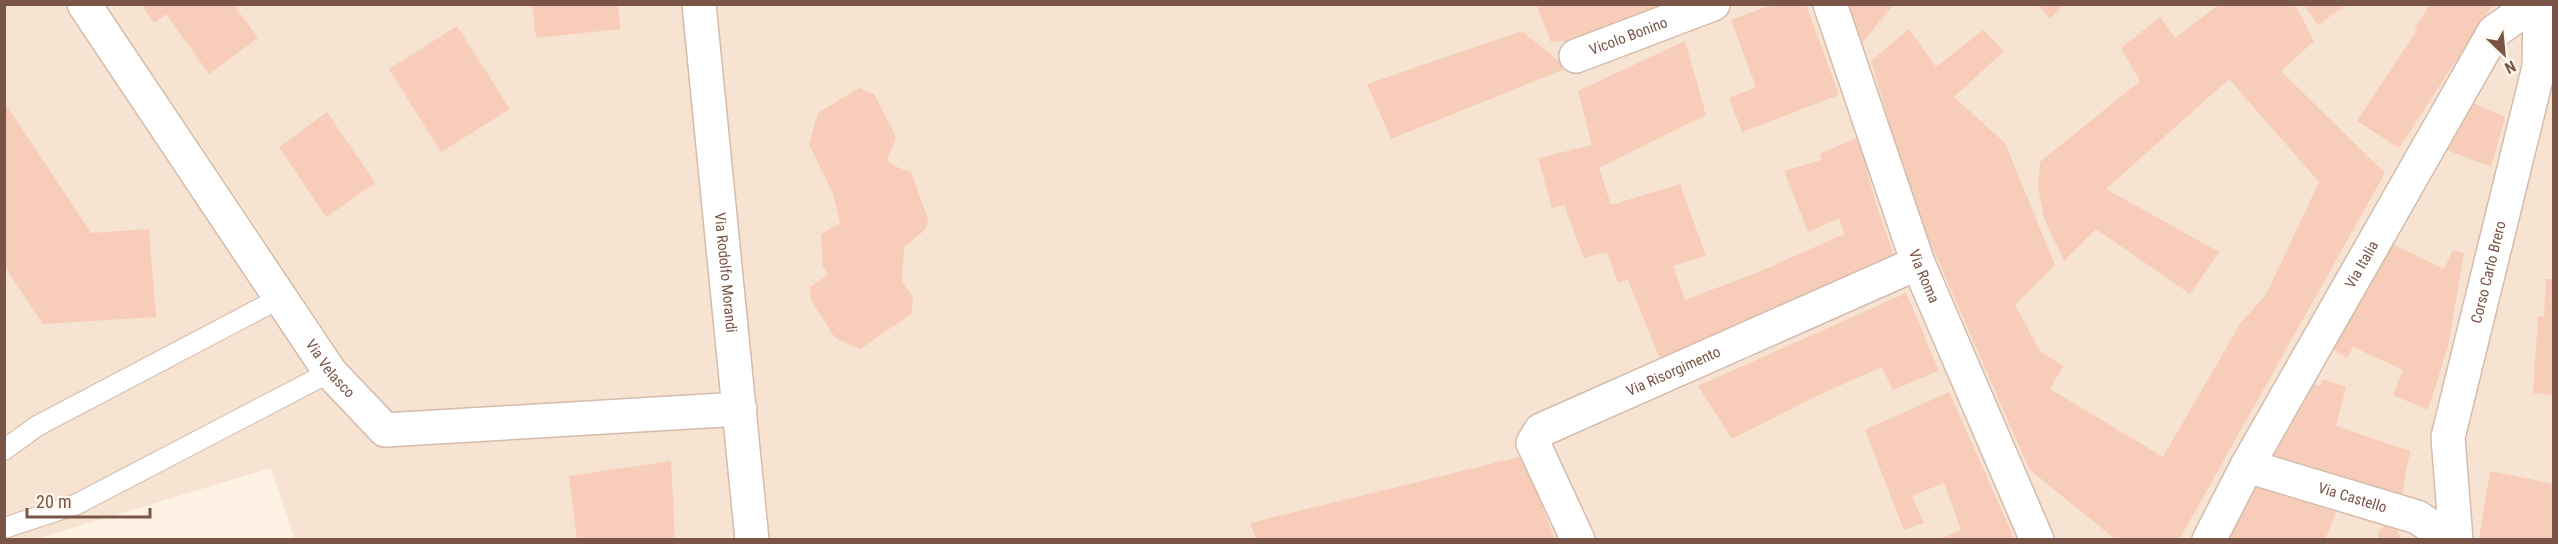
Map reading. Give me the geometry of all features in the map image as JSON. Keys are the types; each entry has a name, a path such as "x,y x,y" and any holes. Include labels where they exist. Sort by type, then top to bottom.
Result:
{"street":[{"name":"Via Velasco","path":"84,4 330,372 385,430 740,409"},
{"name":"Via Rodolfo Morandi","path":"699,4 752,540"},
{"name":"Vicolo Bonino","path":"1576,56 1713,4"},
{"name":"Via Roma","path":"1830,4 1918,263 2037,540"},
{"name":"Via Italia","path":"2210,540 2247,466 2494,32 2533,4"},
{"name":"Corso Carlo Brero","path":"2454,540 2448,437 2539,67 2540,4"},
{"name":"Via Risorgimento","path":"1578,540 1533,442 1540,430 1918,263"},
{"name":"Via Castello","path":"2247,466 2417,517 2454,540"}],"lane":[{"path":"4,450 37,426 282,297"},
{"path":"4,528 77,504 330,372"}],"shaded area":[{"path":"4,5 2553,5 2553,539 295,540 271,468 36,539 5,539"}],"building":[{"path":"141,4 233,4 258,38 209,74 166,14 154,23"},
{"path":"532,4 618,4 620,29 536,38"},
{"path":"1536,4 1686,4 1595,39 1551,42"},
{"path":"1774,4 1806,4 1839,95 1742,132 1729,98 1756,87 1731,20"},
{"path":"2037,4 2064,4 2050,19"},
{"path":"2303,4 2347,4 2318,25"},
{"path":"2430,4 2493,4 2399,148 2357,121 2417,30 2414,30"},
{"path":"1847,5 1893,5 1862,43"},
{"path":"2218,5 2293,5 2298,10 2314,41 2281,71 2385,173 2179,540 2116,540 2029,469 1914,205 1871,61 1909,29 1936,67 1983,30 2004,51 1954,97 2005,143 2055,265 2015,305 2040,351 2063,366 2050,389 2163,457 2240,324 2267,293 2319,182 2229,79 2106,189 2219,252 2190,294 2096,229 2064,261 2044,218 2038,187 2040,162 2140,81 2121,48 2160,17 2175,38"},
{"path":"457,26 510,109 441,152 389,69"},
{"path":"1522,31 1567,68 1391,139 1367,84"},
{"path":"1685,41 1706,115 1599,168 1611,205 1680,184 1706,256 1673,266 1685,300 1761,271 1844,234 1839,218 1808,232 1784,171 1821,160 1820,154 1858,137 1876,204 1897,264 1664,369 1628,280 1618,282 1607,252 1584,258 1564,205 1552,208 1538,158 1592,145 1578,91"},
{"path":"859,88 874,94 896,137 887,160 894,166 911,172 928,219 926,229 904,247 902,281 913,297 911,314 860,349 835,338 811,300 810,287 828,275 823,267 821,234 840,223 833,194 809,144 818,113"},
{"path":"2467,100 2505,117 2491,167 2444,149"},
{"path":"4,101 91,233 149,229 156,317 43,324 4,265"},
{"path":"327,112 375,183 326,217 279,147"},
{"path":"2392,244 2444,269 2453,250 2464,253 2448,346 2428,410 2393,395 2403,370 2353,347 2347,358 2333,349"},
{"path":"2546,279 2554,279 2554,395 2533,393 2538,316 2544,317"},
{"path":"1906,293 1939,371 1893,390 1882,367 1812,398 1732,439 1698,386"},
{"path":"2323,379 2346,387 2336,426 2410,451 2401,499 2271,460 2314,384 2320,386"},
{"path":"1949,392 2015,540 1937,540 1961,530 1944,483 1912,496 1924,523 1904,530 1865,430"},
{"path":"1523,456 1555,540 1257,540 1250,523"},
{"path":"671,461 675,540 577,540 569,476"},
{"path":"2490,471 2554,484 2554,540 2479,539"},
{"path":"2253,486 2336,512 2325,540 2228,540"},
{"path":"2385,524 2394,526 2403,540 2378,540 2378,533"}]}
